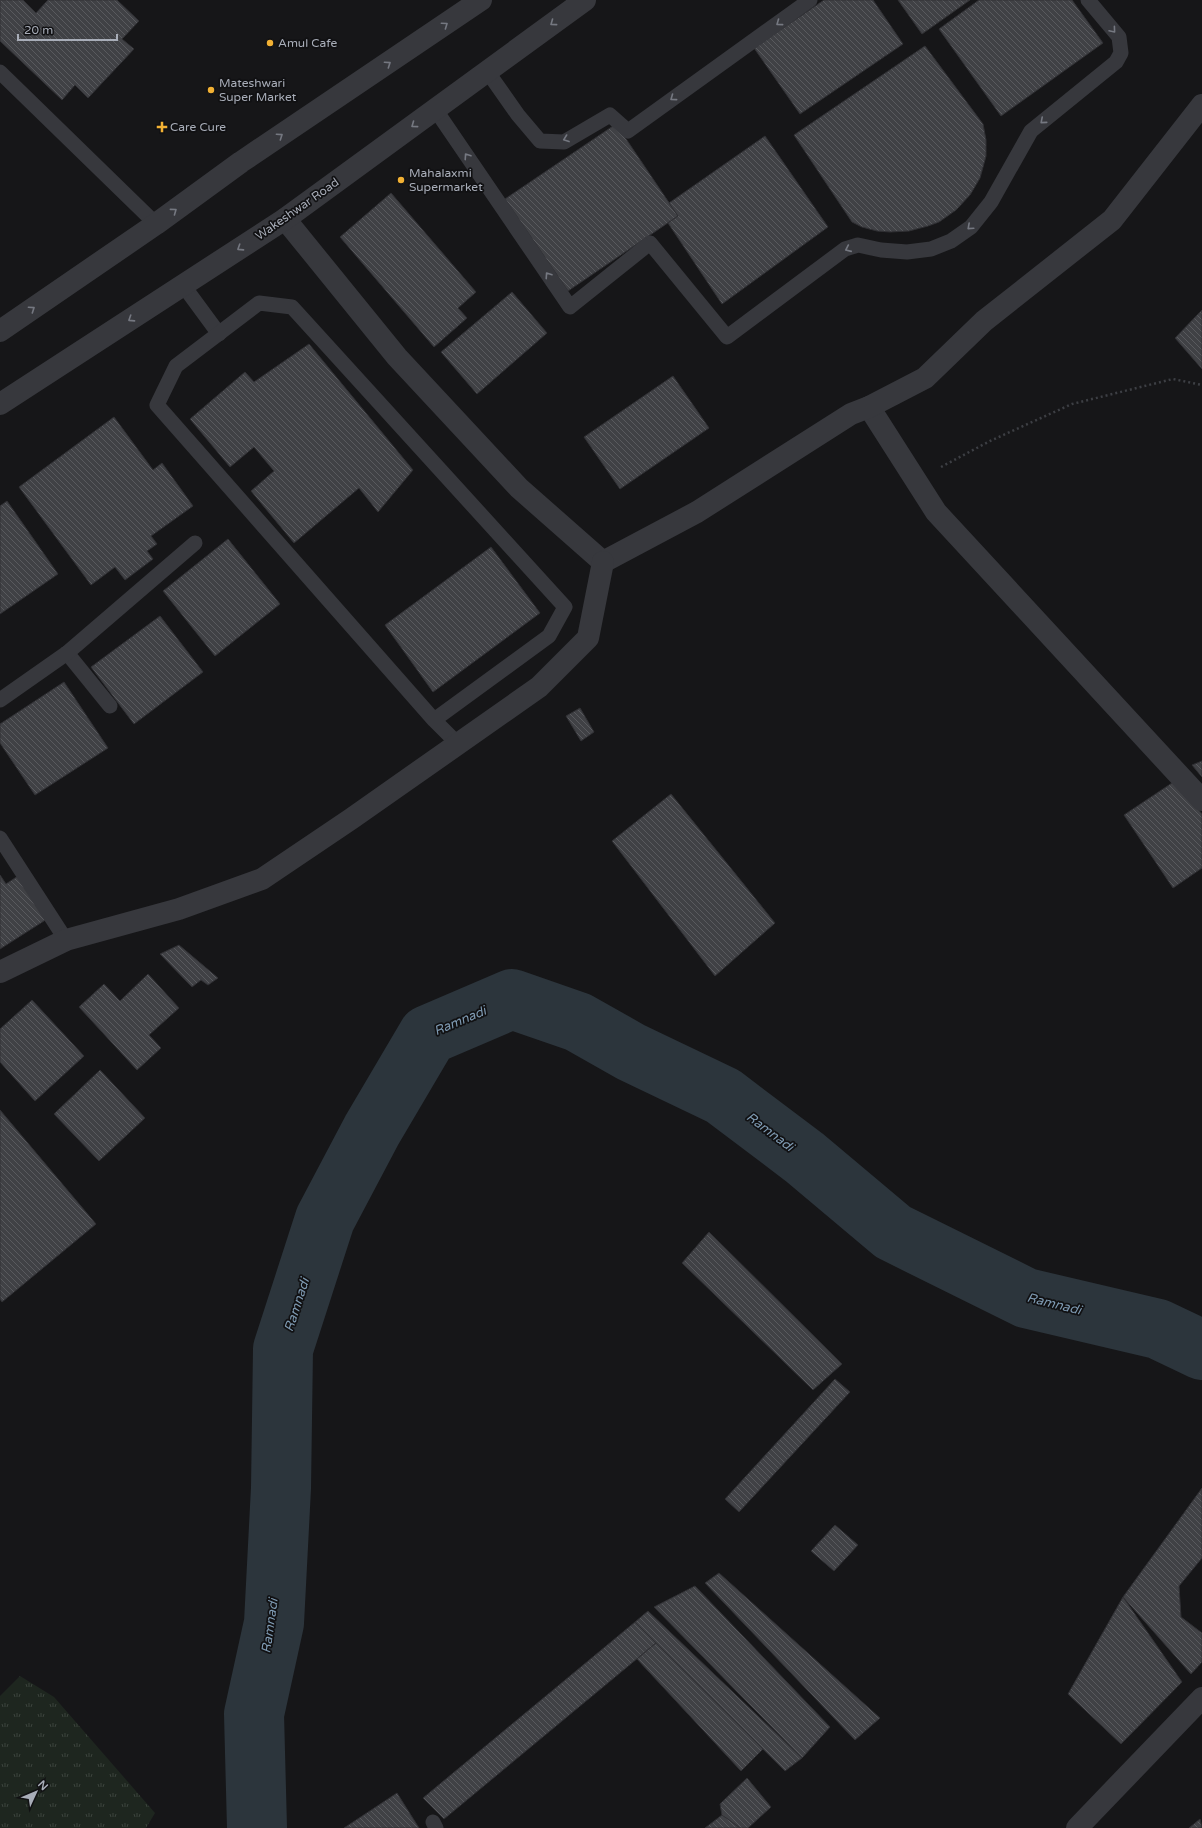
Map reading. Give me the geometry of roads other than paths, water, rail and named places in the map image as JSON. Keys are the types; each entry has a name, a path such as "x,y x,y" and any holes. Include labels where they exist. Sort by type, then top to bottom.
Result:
{"street":[{"path":"0,331 156,224 241,162 481,0"},
{"name":"Wakeshwar Road","path":"0,404 285,219 584,0"},
{"path":"603,562 697,512 851,414 870,407 925,378 984,321 1112,220 1202,105"},
{"path":"285,219 397,357 519,488 603,562"},
{"path":"870,407 936,512 1202,800"},
{"path":"0,972 66,940 179,909 262,879 538,687 588,638 603,562"},
{"path":"1077,1828 1202,1698"}],"lane":[{"path":"488,71 518,115 540,142 564,142 610,115 628,131 810,0"},
{"path":"435,110 570,307 650,242 727,337 845,249 858,245 880,250 907,252 931,249 951,241 971,227 992,202 1031,131 1116,62 1122,53 1119,37 1088,0"},
{"path":"0,72 156,224"},
{"path":"183,285 219,334"},
{"path":"434,720 549,636 565,607 292,307 260,303 176,366 157,405 434,720 458,744"},
{"path":"0,700 67,653 195,542"},
{"path":"67,653 110,706"},
{"path":"0,838 66,940"}],"waterway":[{"name":"Ramnadi","path":"257,1828 254,1714 274,1623 281,1488 283,1349 325,1219 372,1130 428,1035 512,999 578,1022 631,1052 723,1096 805,1158 893,1232 1026,1298 1158,1329 1202,1350"}],"place":[{"name":"Amul Cafe","path":"270,43"},
{"name":"Mateshwari Super Market","path":"211,90"},
{"name":"Care Cure","path":"162,127"},
{"name":"Mahalaxmi Supermarket","path":"401,180"}]}
